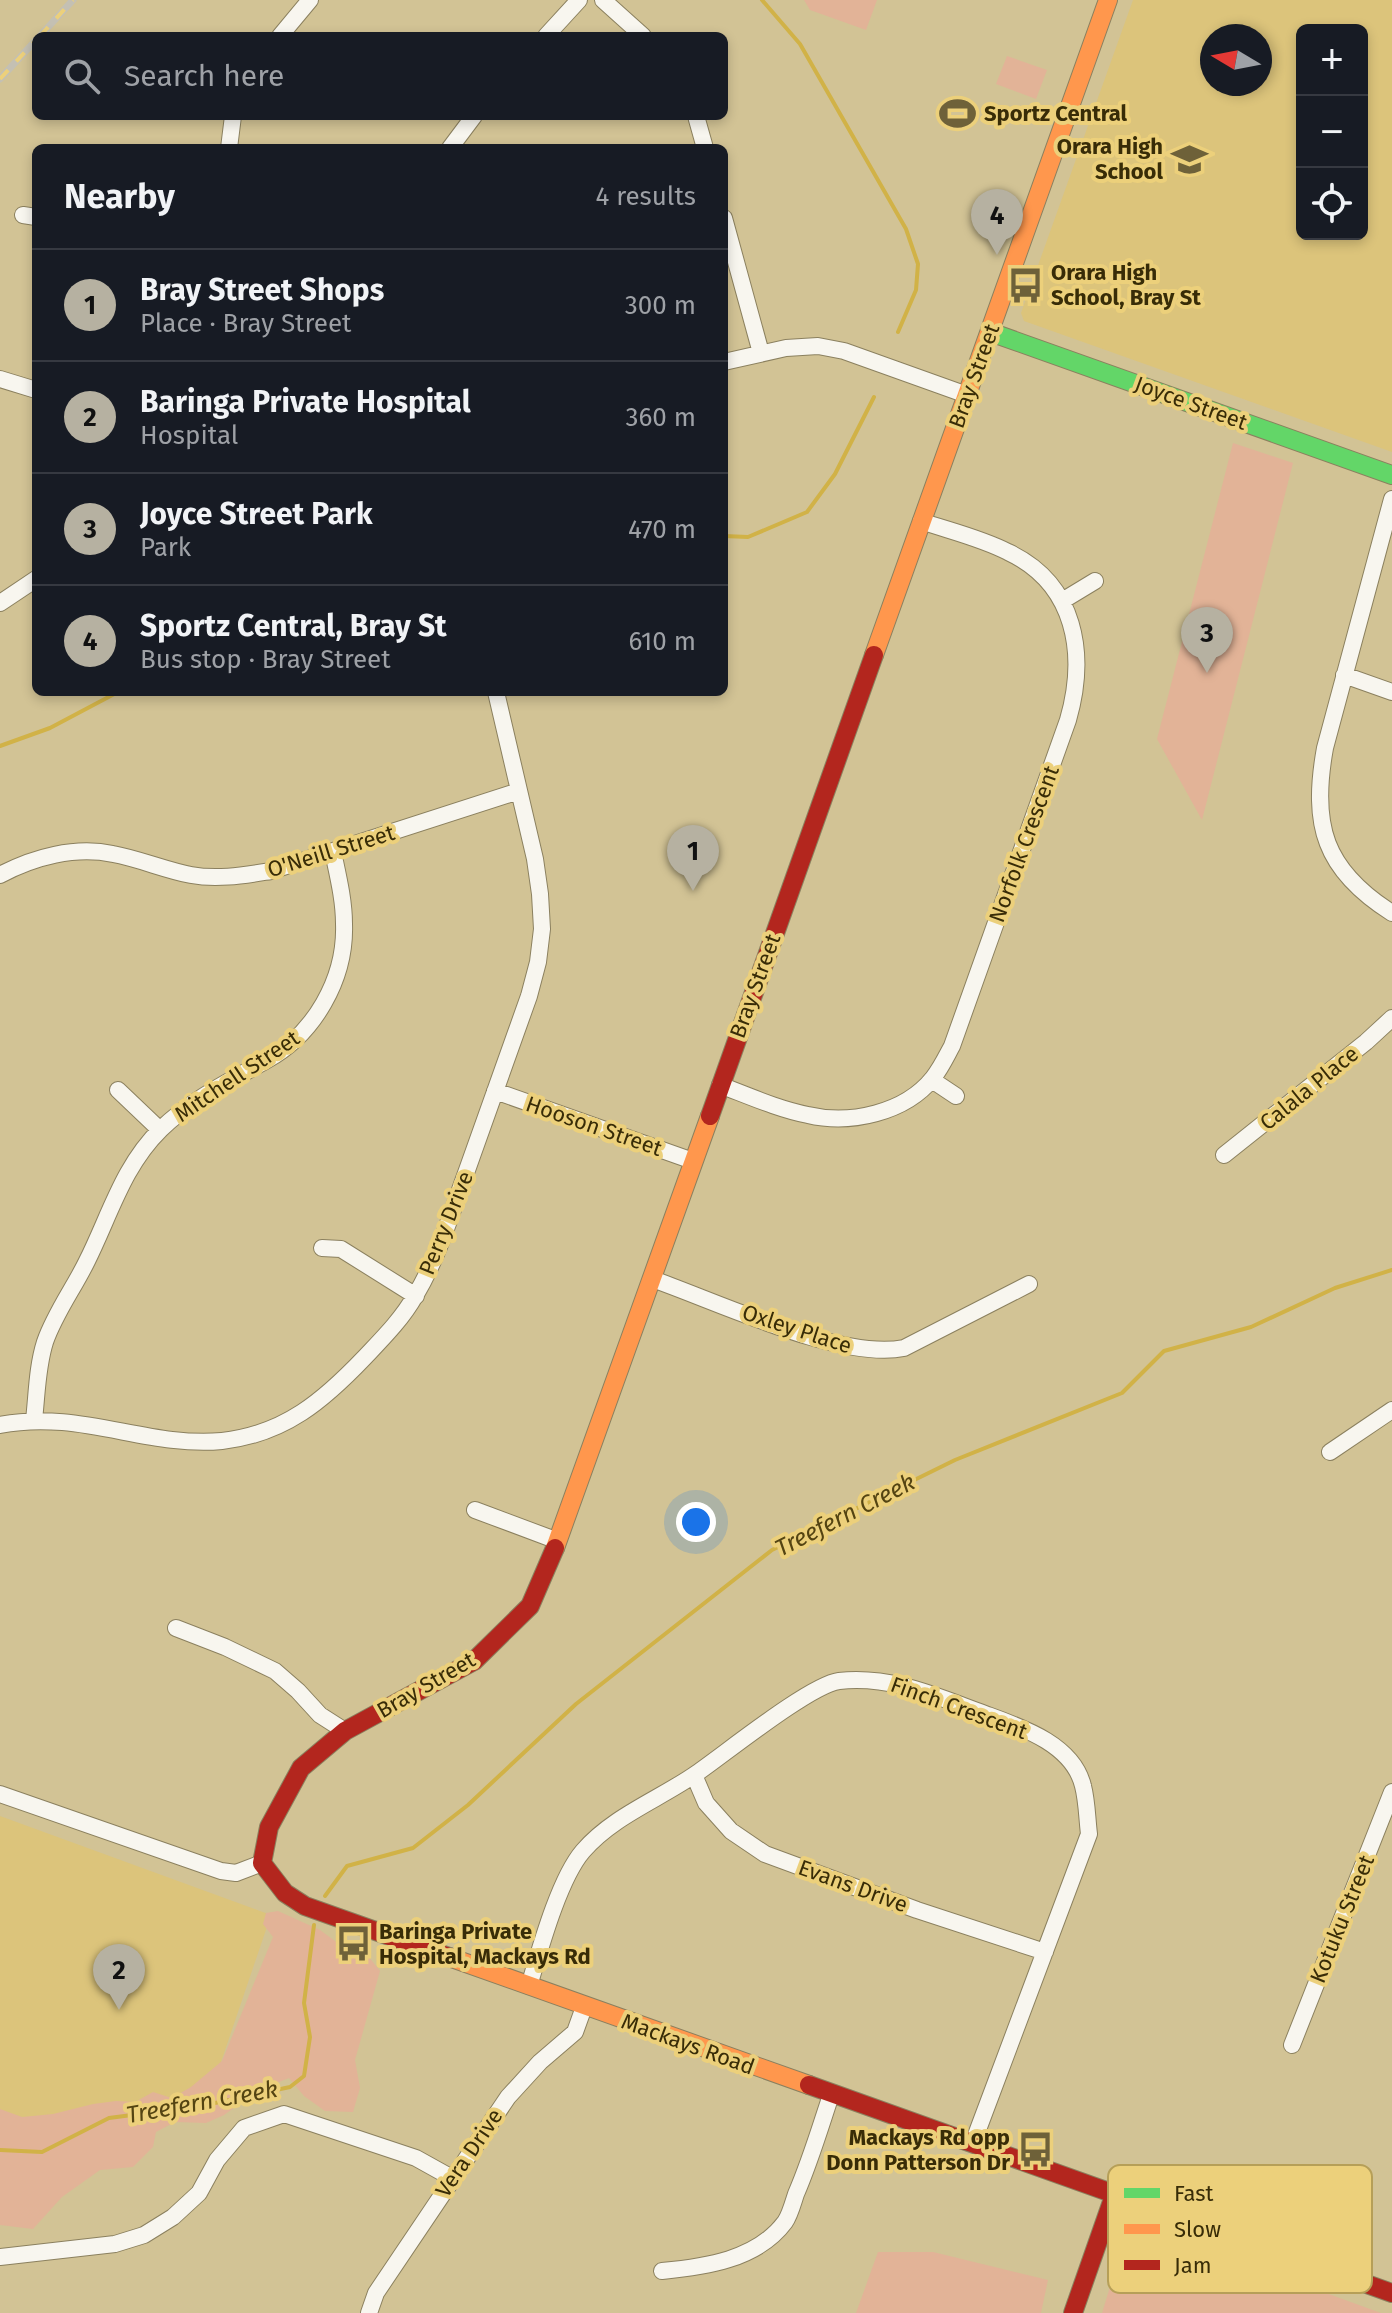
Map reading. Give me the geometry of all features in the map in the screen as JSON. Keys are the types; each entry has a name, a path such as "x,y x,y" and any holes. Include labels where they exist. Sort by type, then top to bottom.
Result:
{"street":[{"path":"283,32 310,0"},
{"path":"550,32 579,0"},
{"path":"603,0 639,32"},
{"name":"Bray Street","path":"262,1863 269,1827 301,1768 345,1731 474,1661 530,1606 558,1541 1108,0"},
{"path":"230,144 232,120"},
{"path":"456,143 471,120"},
{"path":"697,120 704,144"},
{"path":"728,233 761,353"},
{"name":"Joyce Street","path":"990,332 1392,475"},
{"path":"728,361 803,347 832,348 967,395"},
{"path":"0,379 32,389"},
{"path":"1392,499 1318,782 1320,821 1331,852 1347,878 1392,913"},
{"name":"Norfolk Crescent","path":"720,1085 787,1109 832,1119 857,1117 879,1112 917,1094 932,1080 952,1046 1075,697 1078,652 1062,601 1040,574 1011,553 921,521"},
{"path":"1062,601 1095,581"},
{"path":"0,603 32,582"},
{"path":"1344,675 1392,692"},
{"name":"Perry Drive","path":"0,1425 34,1420 90,1424 198,1441 223,1441 248,1435 300,1415 324,1398 381,1340 416,1296 443,1238 538,962 542,929 535,859 497,696"},
{"name":"O'Neill Street","path":"0,875 18,866 66,852 111,853 194,875 217,877 271,871 519,791"},
{"name":"Mitchell Street","path":"34,1420 39,1368 53,1322 88,1260 128,1171 160,1130 203,1096 290,1045 309,1026 323,1005 335,980 344,927 343,901 333,852"},
{"name":"Calala Place","path":"1224,1155 1392,1018"},
{"path":"932,1080 956,1096"},
{"path":"118,1090 160,1130"},
{"name":"Hooson Street","path":"495,1091 693,1161"},
{"path":"322,1248 341,1249 416,1296"},
{"name":"Oxley Place","path":"652,1279 784,1328 862,1350 888,1351 904,1348 1029,1284"},
{"path":"1330,1452 1392,1410"},
{"path":"475,1510 558,1541"},
{"path":"176,1628 275,1671 320,1715 345,1731"},
{"name":"Finch Crescent","path":"529,1986 566,1881 581,1853 625,1817 694,1775 803,1699 836,1682 884,1680 1023,1727 1063,1751 1083,1784 1089,1834 973,2143"},
{"name":"Evans Drive","path":"694,1775 706,1803 731,1831 765,1854 917,1910 1045,1952"},
{"name":"Kotuku Street","path":"1292,2045 1392,1792"},
{"path":"0,1794 221,1871 236,1873 262,1863"},
{"name":"Mackays Road","path":"262,1863 276,1884 293,1901 305,1906 831,2095 1108,2191"},
{"name":"Vera Drive","path":"369,2313 376,2293 508,2097 540,2062 575,2032 584,2007"},
{"path":"662,2271 732,2260 761,2243 785,2222 831,2095"},
{"path":"0,2257 115,2244 144,2235 173,2217 199,2193 217,2160 244,2128 284,2114 405,2154 452,2178"},
{"path":"1073,2313 1108,2213"},
{"name":"Mackays Road","path":"1372,2286 1392,2293"}],"shaded area":[{"path":"804,0 877,0 866,30 810,10"},
{"name":"Orara High School","path":"1133,0 1392,0 1392,452 1024,321 1021,313"},
{"path":"1007,56 1047,70 1036,99 996,84"},
{"path":"1233,443 1293,463 1202,820 1157,739"},
{"path":"0,1816 271,1915 206,2106 0,2120"},
{"path":"278,1911 320,1930 339,1944 364,1951 380,1971 355,2060 360,2088 353,2112 325,2111 304,2096 289,2078 259,2090 224,2115 206,2123 175,2122 156,2132 153,2147 133,2167 100,2170 62,2197 33,2229 0,2225 0,2109 22,2117 53,2114 93,2104 135,2102 153,2092 172,2098 191,2087 222,2061 273,1937 263,1924 266,1913"},
{"path":"878,2252 933,2252 1048,2280 1041,2313 856,2313"},
{"path":"1108,2293 1326,2293 1381,2313 1102,2313"}],"waterway":[{"path":"762,0 800,44 906,229 918,264 916,290 898,332"},
{"path":"728,536 748,537 807,512 835,474 874,397"},
{"path":"0,746 50,728 110,696"},
{"name":"Treefern Creek","path":"325,1896 347,1866 413,1848 468,1805 576,1704 772,1550 955,1460 1122,1393 1164,1351 1251,1327 1335,1288 1392,1270"},
{"name":"Treefern Creek","path":"0,2150 42,2152 109,2118 201,2106 290,2087 304,2076 310,2037 304,2003 314,1925"}],"railway":[{"path":"44,32 73,0"},
{"path":"0,79 32,44"}],"traffic: fast":[{"path":"990,332 1392,475"}],"traffic: slow":[{"path":"874,655 1108,0"},
{"path":"555,1548 710,1116"},
{"path":"449,1957 809,2085"}],"traffic: jam":[{"path":"710,1116 874,655"},
{"path":"449,1957 305,1906 285,1893 262,1863 269,1827 301,1768 345,1731 474,1661 530,1606 555,1548"},
{"path":"809,2085 1108,2192"},
{"path":"1073,2313 1108,2213"},
{"path":"1372,2286 1392,2293"}],"place":[{"name":"Sportz Central","path":"958,113"},
{"name":"Orara High School","path":"1189,159"},
{"name":"Sportz Central, Bray St","path":"997,255"},
{"name":"Orara High School, Bray St","path":"1025,285"},
{"name":"Joyce Street Park","path":"1207,673"},
{"name":"Bray Street Shops","path":"693,891"},
{"name":"Baringa Private Hospital, Mackays Rd","path":"353,1944"},
{"name":"Baringa Private Hospital","path":"119,2010"},
{"name":"Mackays Rd opp Donn Patterson Dr","path":"1036,2150"}]}
